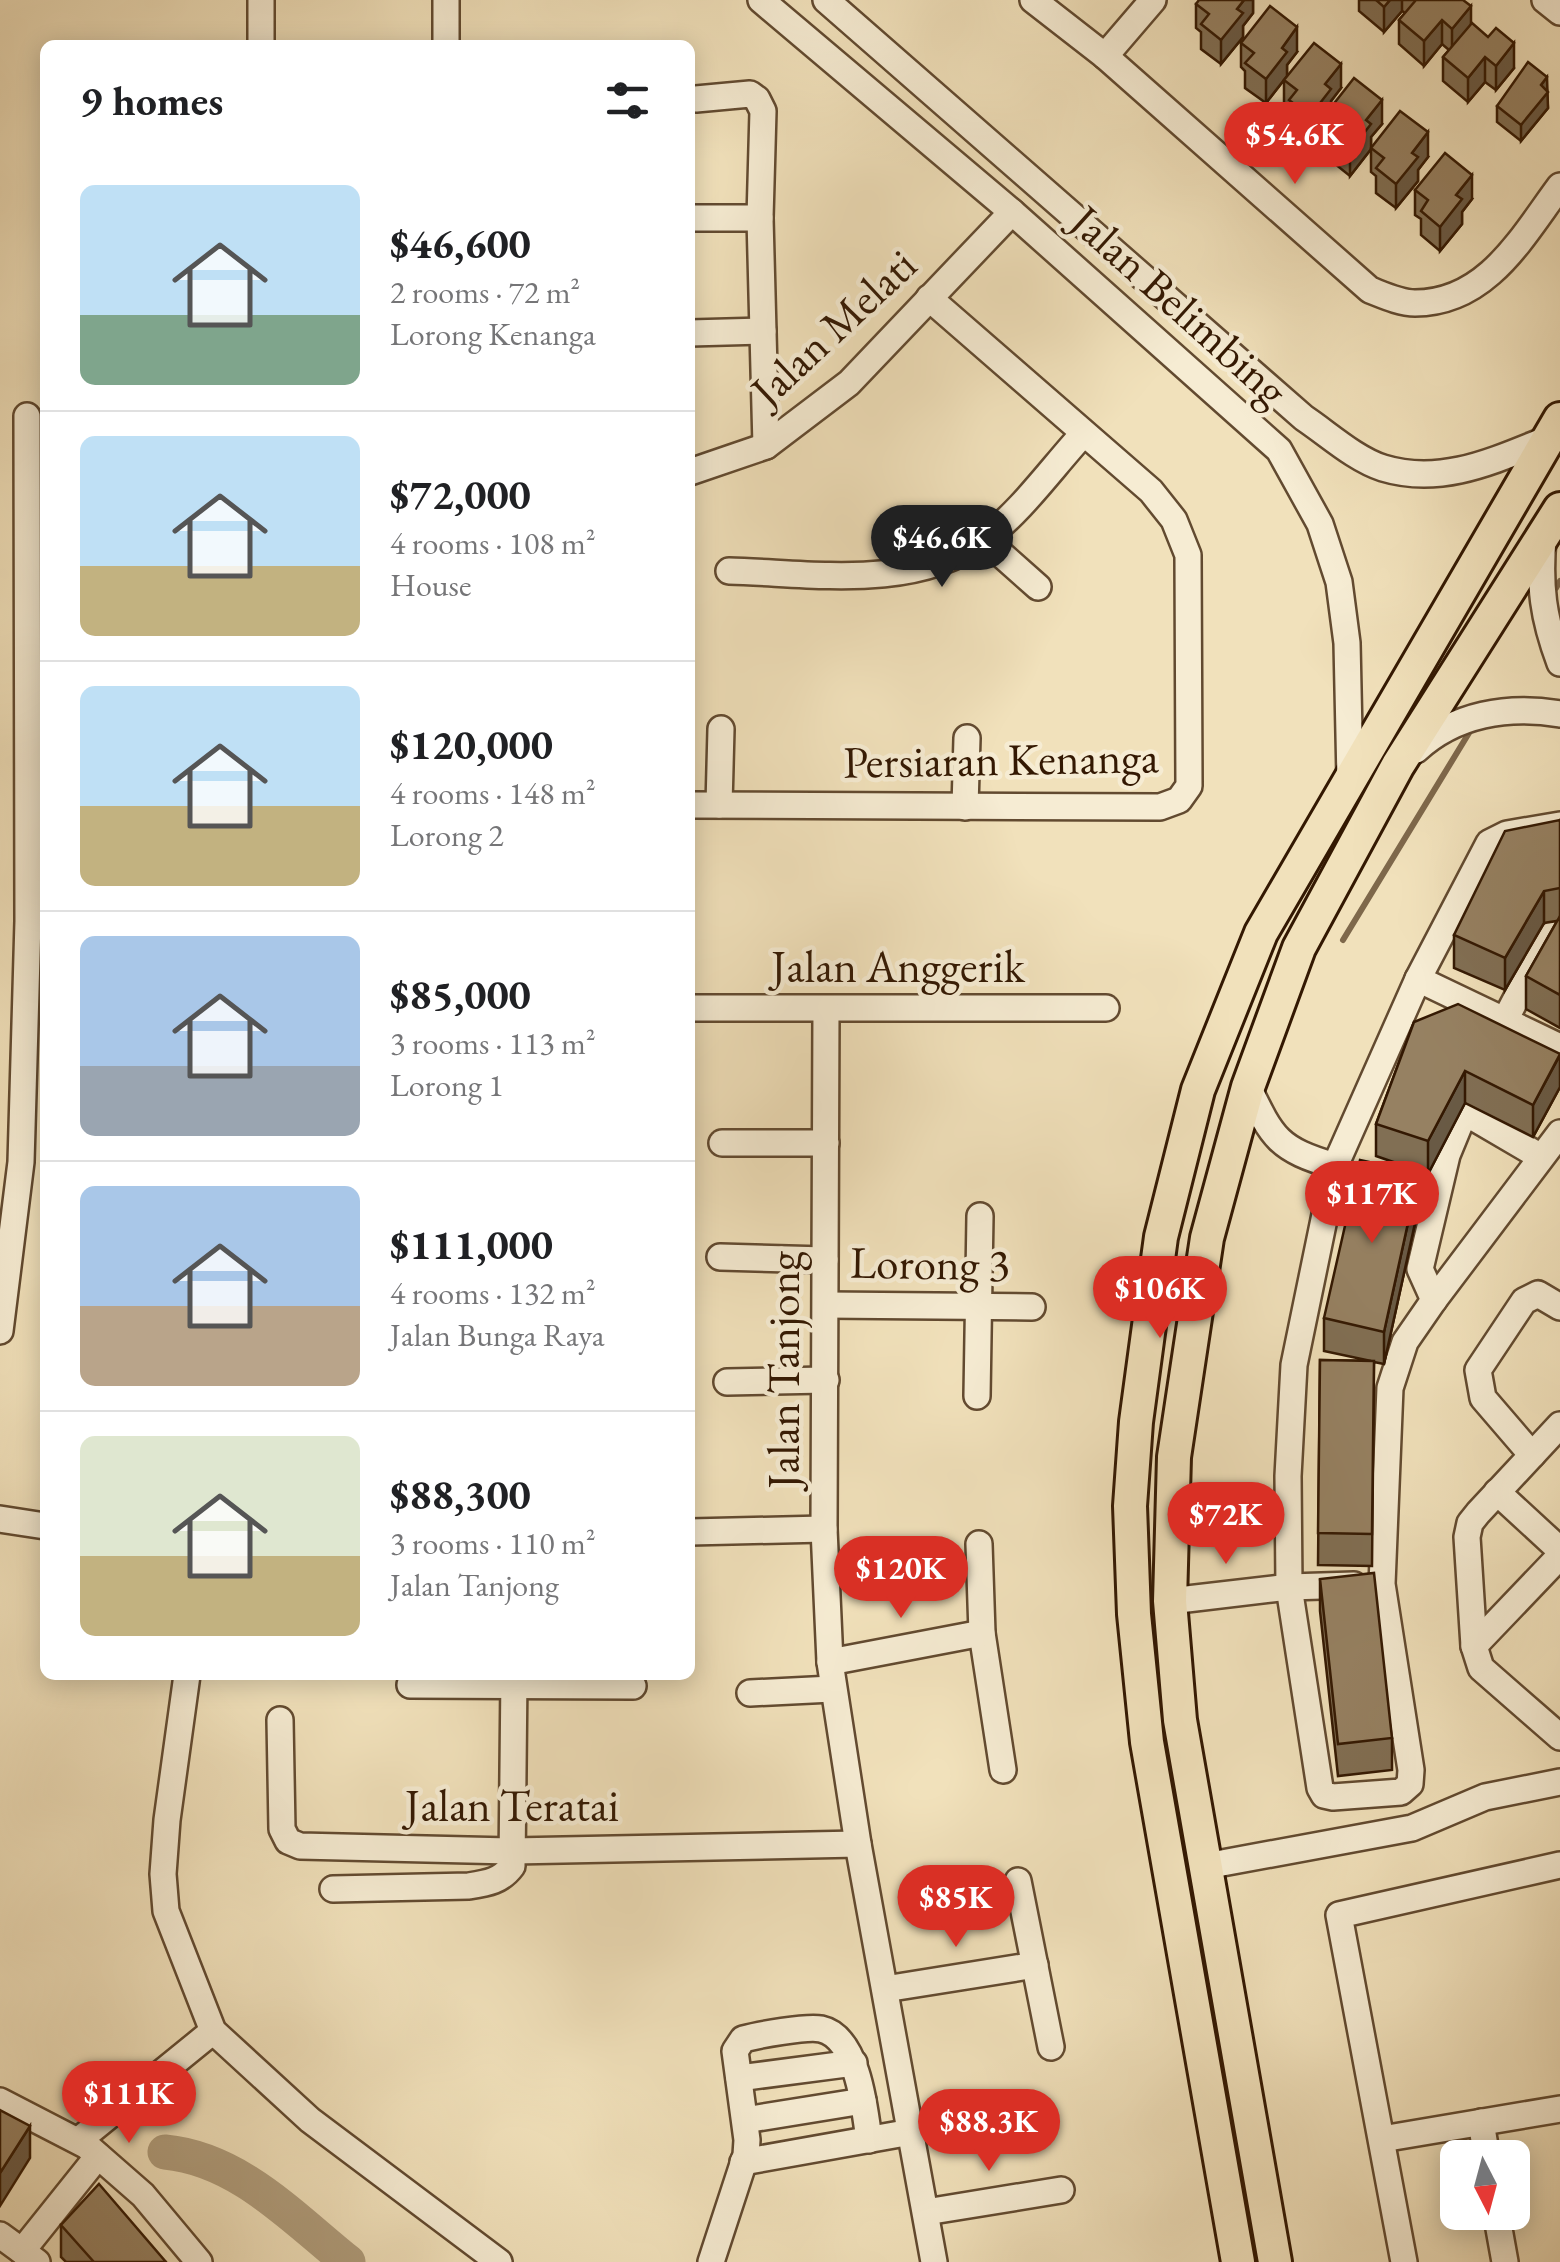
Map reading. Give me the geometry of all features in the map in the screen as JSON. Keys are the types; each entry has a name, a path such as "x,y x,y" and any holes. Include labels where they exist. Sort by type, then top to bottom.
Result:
{"main road":[{"path":"1238,2262 1146,1742 1132,1560 1130,1506 1135,1439 1161,1237 1198,1090 1261,933 1554,429"},
{"path":"1276,2262 1180,1720 1170,1601 1174,1457 1207,1238 1248,1087 1299,948 1398,766 1560,510"}],"street":[{"path":"261,0 261,40"},
{"path":"446,0 446,40"},
{"name":"Jalan Belimbing","path":"762,0 1012,212 1279,450 1320,524 1340,582 1347,643 1350,780"},
{"path":"1034,0 1105,56 1370,290 1412,304 1458,297 1498,270 1560,186"},
{"path":"1105,56 1153,0"},
{"path":"1545,0 1560,12"},
{"name":"Jalan Belimbing","path":"834,2 1304,418 1352,451 1382,468 1424,474 1471,470 1554,429"},
{"path":"696,99 750,94 758,98 763,111 760,218 766,446"},
{"name":"Jalan Melati","path":"695,470 766,446 849,383 1012,212"},
{"path":"695,218 760,218"},
{"name":"Persiaran Kenanga","path":"695,805 1160,807 1179,800 1189,786 1188,556 1174,520 1152,491 930,298"},
{"path":"695,333 763,332"},
{"path":"0,1331 21,1162 36,921 27,416"},
{"path":"729,571 863,575 902,571 962,553 984,538 1083,434"},
{"path":"984,538 1038,587"},
{"path":"1543,538 1539,583 1547,630 1560,663"},
{"path":"1398,766 1438,730 1478,717 1508,709 1560,714"},
{"path":"719,805 720,729"},
{"path":"965,807 968,738"},
{"path":"1560,825 1507,834 1489,843 1418,979 1336,1166 1288,1476 1289,1588 1324,1795 1400,1792 1410,1784 1382,1584 1380,1386 1434,1300 1560,1133"},
{"path":"1505,1020 1548,938 1560,929"},
{"path":"1418,979 1560,1047"},
{"name":"Jalan Anggerik","path":"695,1008 1106,1008"},
{"name":"Jalan Tanjong","path":"826,1009 824,1529 832,1689 934,2262"},
{"path":"1248,1087 1269,1131 1296,1154 1336,1166"},
{"path":"1434,1300 1420,1268 1447,1156 1461,1121 1471,1116 1541,1157"},
{"path":"722,1142 826,1143"},
{"path":"978,1396 980,1216"},
{"path":"720,1257 826,1260"},
{"path":"1532,1455 1483,1398 1478,1370 1524,1300 1538,1294 1560,1307"},
{"name":"Lorong 3","path":"826,1304 1032,1307"},
{"path":"728,1382 826,1380"},
{"path":"1554,1721 1489,1678 1481,1668 1474,1646 1468,1537 1470,1524 1560,1424"},
{"path":"1474,1646 1560,1553 1497,1492"},
{"path":"0,1519 40,1525"},
{"path":"695,1532 824,1529"},
{"path":"979,1544 982,1634 1003,1770"},
{"path":"1170,1601 1289,1588 1382,1584"},
{"path":"830,1662 982,1634"},
{"path":"185,1680 162,1874 166,1911 212,2030 310,2120 500,2262"},
{"path":"334,1889 490,1883 512,1866 514,1680"},
{"path":"410,1686 514,1680 633,1686"},
{"path":"750,1693 832,1689"},
{"name":"Jalan Teratai","path":"280,1720 282,1829 288,1842 300,1846 513,1850 858,1844"},
{"path":"1206,1866 1412,1828 1485,1797 1560,1782"},
{"path":"1404,2262 1339,1915 1560,1865"},
{"path":"1018,1881 1050,2047"},
{"path":"885,1989 1035,1965"},
{"path":"711,2262 744,2162 747,2140 735,2050 743,2038 821,2028 835,2036 859,2082 870,2140"},
{"path":"0,2235 30,2256 89,2148 212,2030"},
{"path":"738,2078 859,2082 900,2078"},
{"path":"745,2120 859,2082"},
{"path":"0,2101 89,2148 143,2195 199,2262"},
{"path":"1382,2139 1560,2110"},
{"path":"1481,2122 1484,2140"},
{"path":"744,2162 911,2132"},
{"path":"926,2212 1061,2190"},
{"path":"1499,2230 1505,2262"}],"building":[{"path":"1199,0 1244,0 1237,9 1243,13 1221,40 1201,24 1209,14 1196,4"},
{"path":"1416,0 1463,0 1471,6 1452,29 1442,20 1424,41 1399,20"},
{"path":"1270,6 1297,27 1282,48 1287,52 1266,79 1245,63 1254,53 1241,43"},
{"path":"1472,23 1488,37 1496,28 1514,43 1496,66 1485,57 1468,78 1443,57"},
{"path":"1314,43 1341,64 1325,84 1331,89 1310,116 1289,100 1297,90 1284,80"},
{"path":"1528,62 1547,77 1541,85 1548,92 1521,125 1497,106"},
{"path":"1354,78 1382,100 1366,120 1371,124 1350,151 1330,136 1338,125 1325,115"},
{"path":"1400,111 1428,132 1412,153 1418,157 1396,184 1376,168 1384,158 1371,148"},
{"path":"1445,153 1472,175 1456,195 1462,199 1440,227 1421,211 1428,200 1415,190"},
{"path":"1560,820 1560,888 1544,891 1505,958 1454,935 1505,831"},
{"path":"1560,916 1560,995 1526,976"},
{"path":"1458,1004 1560,1054 1533,1105 1465,1071 1428,1141 1376,1124 1414,1022"},
{"path":"1360,1160 1419,1173 1384,1332 1324,1318"},
{"path":"1320,1360 1374,1361 1372,1534 1318,1533"},
{"path":"1374,1573 1392,1738 1338,1744 1320,1579"},
{"path":"0,2110 30,2126 0,2173"},
{"path":"99,2184 166,2262 94,2262 61,2225"}],"waterway":[{"path":"1556,588 1560,581"},
{"path":"1343,940 1472,728"},
{"path":"165,2152 192,2157 241,2178 348,2262"}]}
